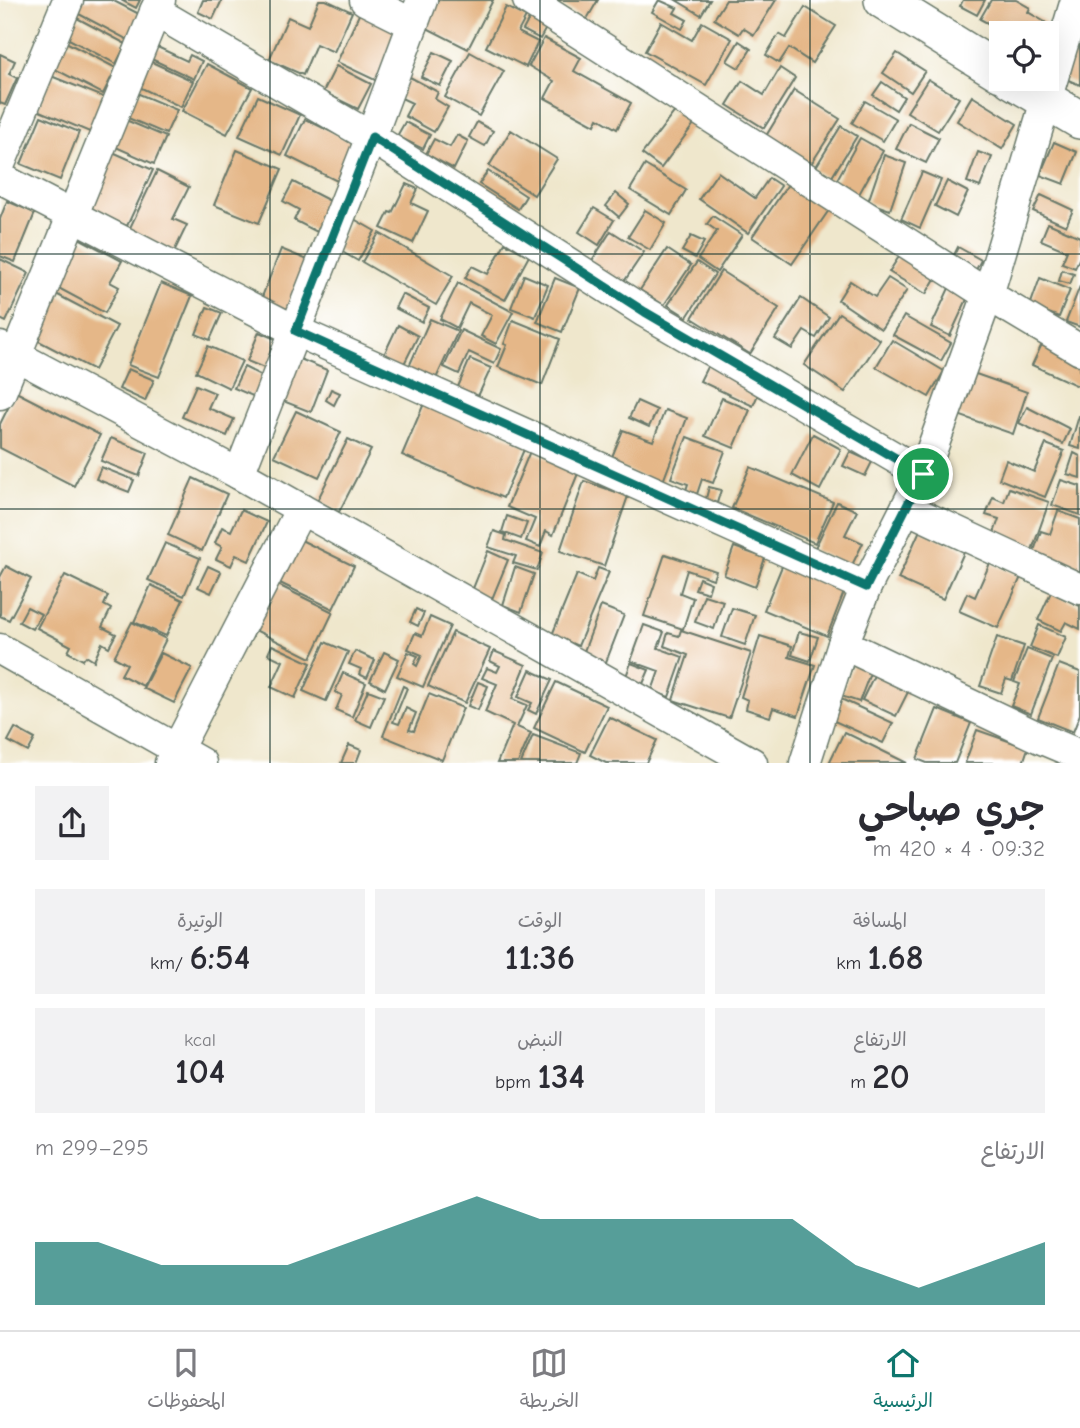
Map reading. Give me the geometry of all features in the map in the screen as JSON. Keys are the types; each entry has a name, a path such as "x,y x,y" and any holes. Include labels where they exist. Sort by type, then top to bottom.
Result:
{"street":[{"path":"0,164 68,0"},
{"path":"239,474 372,137 418,12 365,0"},
{"path":"528,0 988,295 1080,350"},
{"path":"883,0 989,65"},
{"path":"805,763 843,645 866,587 923,474 988,295 1076,0"},
{"path":"0,394 8,351 71,216 158,5 372,137 645,312 923,474"},
{"path":"1030,91 1080,120"},
{"path":"0,178 296,331 866,587"},
{"path":"8,351 239,474 752,763"},
{"path":"906,508 1080,589"},
{"path":"0,649 183,759 301,509"},
{"path":"843,645 1080,755"}],"building":[{"path":"82,0 112,0 141,15 128,40 75,12"},
{"path":"121,0 140,0 136,8"},
{"path":"203,0 222,0 213,19 198,12"},
{"path":"319,0 326,0 352,12 334,52 316,44 303,75 269,60 288,17 308,26"},
{"path":"431,0 493,0 468,49 421,25"},
{"path":"553,0 598,0 587,19"},
{"path":"659,0 677,8 674,13 687,20 682,29 652,12"},
{"path":"676,0 710,0 701,15"},
{"path":"726,0 776,0 754,35 743,28 739,34 714,19"},
{"path":"963,0 985,0 977,15 960,6"},
{"path":"991,0 1016,0 1030,8 1028,12 1043,21 989,21 989,24 980,19"},
{"path":"506,7 526,17 518,32 538,42 526,67 486,47"},
{"path":"805,7 836,26 812,63 789,48 779,63 766,55 779,34 786,38"},
{"path":"362,8 402,27 377,81 337,62"},
{"path":"75,17 126,44 116,64 65,37"},
{"path":"529,19 546,28 540,39 523,30"},
{"path":"661,22 692,40 702,22 732,39 706,85 645,51"},
{"path":"1080,34 1080,85 1061,77"},
{"path":"544,38 581,58 574,71 631,103 617,129 598,118 595,125 545,98 554,81 529,66"},
{"path":"60,39 116,68 103,94 47,65"},
{"path":"739,41 751,49 739,68 727,61"},
{"path":"151,44 187,61 190,55 202,61 194,79 145,56"},
{"path":"434,52 453,61 440,86 421,77"},
{"path":"470,52 504,71 479,116 445,97"},
{"path":"897,53 925,71 911,92 883,73"},
{"path":"0,54 15,61 9,74 17,78 5,105 0,103"},
{"path":"143,58 193,81 181,107 131,83"},
{"path":"207,64 252,88 227,134 182,111"},
{"path":"336,66 371,84 358,109 323,92"},
{"path":"780,68 795,78 764,128 727,105 742,81 764,95"},
{"path":"51,76 106,98 92,133 37,110"},
{"path":"408,76 438,92 435,99 448,107 434,132 405,116 412,103 397,96"},
{"path":"928,79 959,98 938,131 907,112"},
{"path":"882,82 904,97 896,110 873,95"},
{"path":"794,90 840,119 811,164 766,136"},
{"path":"132,91 177,110 166,134 121,115"},
{"path":"258,96 300,115 282,155 239,136"},
{"path":"972,96 1017,124 1002,149 957,121"},
{"path":"865,101 896,119 883,141 852,123"},
{"path":"676,110 694,124 661,168 642,154"},
{"path":"41,116 79,132 60,180 21,164"},
{"path":"121,118 166,137 154,164 109,144"},
{"path":"305,119 356,144 337,181 287,156"},
{"path":"405,122 430,135 423,149 397,136"},
{"path":"477,122 493,131 485,146 469,137"},
{"path":"909,123 939,138 926,163 896,149"},
{"path":"841,126 857,136 830,180 814,170"},
{"path":"511,130 557,159 534,195 489,166"},
{"path":"457,135 468,141 454,169 426,154 434,139 450,147"},
{"path":"860,138 883,151 858,196 835,183"},
{"path":"1054,142 1077,152 1064,184 1040,175"},
{"path":"106,149 153,170 127,226 80,205"},
{"path":"237,150 282,169 259,223 214,205"},
{"path":"978,152 992,157 980,187 967,182"},
{"path":"884,155 906,163 890,210 868,202"},
{"path":"645,165 686,190 671,215 630,190"},
{"path":"157,171 189,187 173,219 187,225 172,256 127,234"},
{"path":"488,171 526,196 518,209 479,184"},
{"path":"718,172 755,198 769,178 781,186 748,233 699,199"},
{"path":"922,172 941,180 920,228 901,219"},
{"path":"947,181 968,192 956,217 935,206"},
{"path":"293,182 332,202 317,232 294,220 299,210 283,201"},
{"path":"789,183 829,210 792,264 752,237"},
{"path":"406,184 418,189 411,203 428,211 413,243 381,228 389,212 392,213"},
{"path":"616,193 629,204 619,217 606,206"},
{"path":"1041,195 1073,210 1066,226 1033,211"},
{"path":"7,201 35,213 15,262 0,256 0,219"},
{"path":"594,208 614,220 599,245 579,232"},
{"path":"645,210 666,223 650,250 628,237"},
{"path":"713,216 742,235 717,272 698,259 717,231 707,224"},
{"path":"354,219 375,231 358,261 337,249"},
{"path":"1048,223 1080,237 1080,257 1075,268 1062,263 1067,251 1041,240"},
{"path":"611,231 644,252 621,286 589,265"},
{"path":"379,233 453,276 436,305 362,262"},
{"path":"691,236 704,242 695,258 682,251"},
{"path":"77,237 122,261 110,282 119,287 105,313 51,284"},
{"path":"505,243 529,256 505,300 465,278 472,266 488,274"},
{"path":"958,247 981,260 976,270 953,257"},
{"path":"281,249 308,260 286,313 260,302"},
{"path":"667,249 691,265 664,305 640,290"},
{"path":"900,255 936,277 926,294 889,272"},
{"path":"0,259 29,273 6,322 0,319"},
{"path":"697,262 715,274 687,317 668,305"},
{"path":"1062,270 1074,274 1070,284 1059,281"},
{"path":"721,271 779,308 750,354 692,318"},
{"path":"524,275 548,285 535,317 511,308"},
{"path":"555,278 580,288 562,332 537,322"},
{"path":"888,278 907,290 881,329 838,300 850,281 875,297"},
{"path":"1040,278 1070,290 1059,317 1030,306"},
{"path":"161,283 192,296 159,377 128,365"},
{"path":"458,283 513,312 496,344 481,336 492,315 469,303 457,328 440,319"},
{"path":"1080,286 1080,327 1066,322"},
{"path":"949,288 968,297 950,336 931,327"},
{"path":"56,294 117,326 94,370 33,338"},
{"path":"402,294 429,308 422,322 395,308"},
{"path":"801,298 829,317 816,338 804,331 792,349 775,339"},
{"path":"207,307 222,313 210,340 196,334"},
{"path":"839,313 880,340 845,392 804,365"},
{"path":"904,316 951,343 941,361 893,335"},
{"path":"430,319 458,331 434,383 407,371"},
{"path":"513,320 560,339 542,385 498,367"},
{"path":"398,325 418,336 401,370 381,361"},
{"path":"461,330 501,349 494,364 469,352 459,374 444,367"},
{"path":"259,332 280,341 269,370 247,361"},
{"path":"892,340 944,371 929,397 876,367"},
{"path":"1043,342 1080,360 1080,387 1032,365"},
{"path":"208,346 242,361 229,388 196,372"},
{"path":"295,357 327,370 311,412 278,399"},
{"path":"470,359 491,368 474,405 454,396"},
{"path":"708,365 760,390 753,406 700,381"},
{"path":"244,367 264,377 255,397 234,388"},
{"path":"128,369 154,380 145,401 119,389"},
{"path":"973,373 1027,392 1013,434 958,415"},
{"path":"196,385 215,393 208,408 234,419 227,436 182,417"},
{"path":"331,389 340,393 334,405 326,400"},
{"path":"16,392 100,435 74,486 0,448 0,424"},
{"path":"722,398 750,410 734,448 705,436"},
{"path":"425,401 526,445 503,498 402,455"},
{"path":"637,401 657,410 649,427 629,418"},
{"path":"1027,407 1070,429 1063,444 1019,423"},
{"path":"665,410 687,418 662,484 609,464 623,430 653,441"},
{"path":"296,411 341,432 319,477 274,456"},
{"path":"1080,416 1080,449 1070,446"},
{"path":"813,434 841,449 820,490 792,475"},
{"path":"687,437 725,451 713,483 702,479 697,494 686,490 688,484 671,478"},
{"path":"111,438 148,453 139,476 101,461"},
{"path":"348,439 371,450 339,512 317,501"},
{"path":"1046,444 1064,451 1045,497 999,479 1006,460 1034,472"},
{"path":"530,451 579,471 553,535 546,531 540,547 526,541 535,519 507,507"},
{"path":"850,452 872,462 865,476 843,466"},
{"path":"1074,453 1080,456 1080,478 1067,474"},
{"path":"101,467 134,480 129,492 96,479"},
{"path":"750,467 833,502 815,543 732,508"},
{"path":"193,478 227,494 202,551 168,535"},
{"path":"1061,480 1080,486 1080,515 1052,505"},
{"path":"584,481 628,496 604,566 560,551"},
{"path":"709,487 721,490 716,506 705,502"},
{"path":"1009,488 1049,502 1032,550 993,536 999,519 986,515 993,497 1004,502"},
{"path":"837,502 857,511 845,535 863,543 851,567 814,550"},
{"path":"241,510 267,522 249,561 236,555 231,566 216,559 222,547 215,543 222,527 231,531"},
{"path":"1058,511 1080,519 1080,572 1033,554 1041,531 1050,534"},
{"path":"507,516 527,523 521,539 502,532"},
{"path":"920,530 965,550 943,599 898,579"},
{"path":"494,531 506,535 505,540 543,553 537,570 513,563 516,556 488,547"},
{"path":"301,540 354,566 333,609 280,583"},
{"path":"165,543 200,558 184,596 148,580"},
{"path":"734,547 765,558 755,587 724,575"},
{"path":"488,551 508,560 492,599 472,591"},
{"path":"665,554 716,571 713,579 687,570 680,593 693,598 683,629 644,616"},
{"path":"990,563 1021,577 998,628 959,611 967,593 975,597"},
{"path":"6,566 31,579 9,620 0,616 0,577"},
{"path":"208,566 221,572 211,593 198,587"},
{"path":"782,566 844,592 827,636 764,610"},
{"path":"515,567 534,574 521,612 503,605"},
{"path":"598,568 609,572 578,646 552,635 577,574 593,581"},
{"path":"65,575 108,596 104,605 111,609 102,627 116,634 109,647 102,643 94,661 86,656 83,660 68,652 71,646 37,628"},
{"path":"699,578 711,583 708,593 695,589"},
{"path":"151,585 183,600 166,636 134,622"},
{"path":"278,585 333,612 311,658 255,630"},
{"path":"1051,592 1080,606 1080,629 1066,622 1061,631 1038,620"},
{"path":"704,595 723,601 714,629 695,622"},
{"path":"601,606 624,615 606,662 583,654"},
{"path":"27,607 41,614 32,629 19,622"},
{"path":"732,608 755,615 745,645 722,637"},
{"path":"416,609 424,613 418,626 410,622"},
{"path":"430,617 450,626 423,687 397,676 408,652 418,656 414,664 417,666 422,655 408,649 415,633 422,636"},
{"path":"132,622 166,639 143,686 121,675 127,664 114,657"},
{"path":"644,625 664,632 658,648 683,657 669,697 652,691 659,671 631,661"},
{"path":"1039,625 1066,637 1057,658 1030,647"},
{"path":"681,630 751,653 729,718 673,700 688,655 664,646 668,633 679,636"},
{"path":"453,632 490,649 465,703 428,686"},
{"path":"799,632 818,637 810,661 792,655"},
{"path":"760,636 792,646 789,657 815,665 798,716 773,708 770,717 746,709 748,700 741,697"},
{"path":"997,637 1024,646 1012,681 1006,679 1001,693 980,686"},
{"path":"325,642 348,652 326,701 303,691"},
{"path":"272,645 311,663 295,698 271,687 283,661 268,654"},
{"path":"1027,649 1052,659 1031,714 1011,706 1020,684 1014,682"},
{"path":"355,651 375,660 367,678 359,674 361,669 349,664"},
{"path":"494,651 526,665 512,699 527,705 517,727 531,733 518,763 497,763 513,725 485,712 497,684 482,678 487,668 497,672 500,666 490,661"},
{"path":"384,652 399,659 385,689 370,681"},
{"path":"161,653 192,668 174,703 143,688"},
{"path":"854,662 872,668 859,702 841,696"},
{"path":"631,663 649,670 642,686 625,679"},
{"path":"1059,664 1080,672 1080,714 1073,732 1038,718"},
{"path":"877,669 911,686 896,716 862,700"},
{"path":"530,670 552,680 536,714 528,710 532,703 518,697"},
{"path":"343,673 366,683 352,717 336,710 342,695 335,692"},
{"path":"478,682 488,686 478,710 468,706"},
{"path":"556,682 607,706 585,752 534,728"},
{"path":"403,686 407,688 393,722 399,724 406,708 416,713 409,730 414,731 429,694 463,708 442,760 383,736"},
{"path":"368,690 384,696 371,727 355,720"},
{"path":"841,699 893,723 883,743 832,720"},
{"path":"937,709 971,723 955,763 927,763 917,759"},
{"path":"609,717 657,740 646,763 606,763 590,755"},
{"path":"15,728 35,739 28,752 8,741"},
{"path":"977,730 1028,748 1023,763 965,763"},
{"path":"844,732 907,763 829,763"},
{"path":"533,735 581,753 577,763 521,763"},
{"path":"349,745 361,750 356,763 341,763"}],"route":[{"path":"372,137 645,312 923,474 866,587 296,331 372,137"}]}
